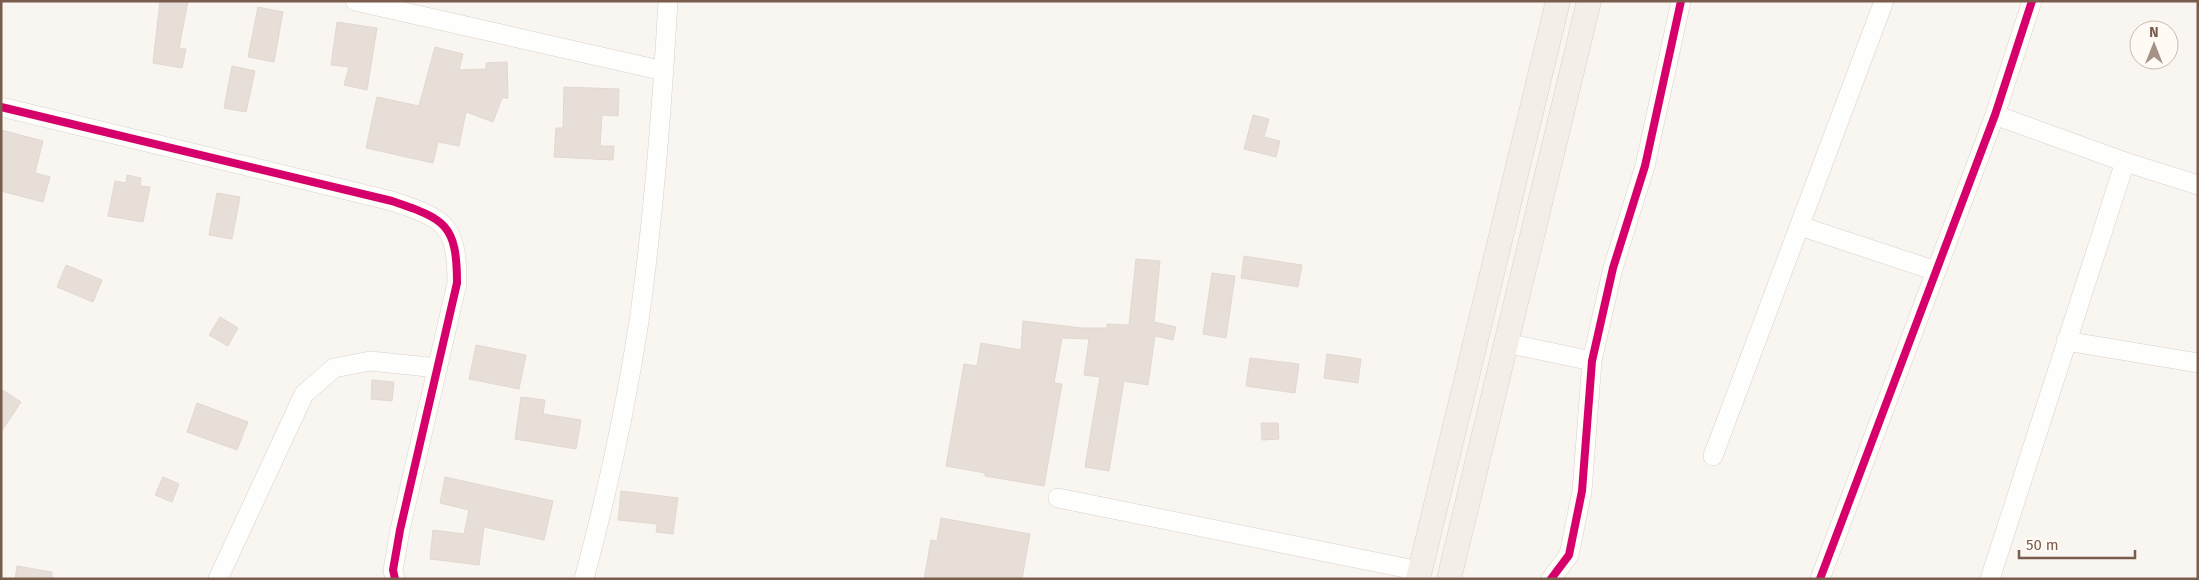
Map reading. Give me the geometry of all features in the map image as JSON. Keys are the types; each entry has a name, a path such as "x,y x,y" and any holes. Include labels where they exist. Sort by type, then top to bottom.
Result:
{"main road":[{"path":"1419,575 1558,1"},
{"path":"1449,579 1589,1"}],"street":[{"path":"355,1 664,71"},
{"path":"584,579 604,502 639,322 659,153 668,1"},
{"path":"1551,579 1570,555 1582,491 1592,361 1613,268 1645,166 1681,1"},
{"path":"1713,456 1884,1"},
{"path":"1820,579 1995,115 2032,1"},
{"path":"1,107 392,201 429,214 449,230 457,253 457,283 400,530 393,570 395,579"},
{"path":"1995,115 2125,162 2198,185"},
{"path":"1990,579 2125,162"},
{"path":"1800,226 1936,271"},
{"path":"2066,341 2198,363"},
{"path":"1506,343 1592,361"},
{"path":"218,579 304,394 334,368 370,362 438,368"},
{"path":"1058,498 1419,575"}],"building":[{"path":"160,1 188,1 179,48 186,49 182,68 153,63"},
{"path":"258,7 283,12 274,62 248,57"},
{"path":"337,22 377,28 367,90 344,85 349,67 331,65"},
{"path":"435,47 463,54 459,70 486,69 486,63 507,62 508,98 502,98 493,122 466,112 459,146 438,142 433,163 366,148 377,97 419,106"},
{"path":"232,66 255,71 246,112 224,108"},
{"path":"564,87 619,89 618,116 602,115 600,146 614,146 613,160 554,157 556,128 563,128"},
{"path":"1253,115 1269,119 1264,137 1280,141 1276,157 1244,149"},
{"path":"1,130 43,141 35,173 50,177 43,202 1,191"},
{"path":"127,175 141,178 140,186 150,187 143,222 108,216 115,181 126,183"},
{"path":"217,193 240,197 232,239 209,235"},
{"path":"1244,256 1302,265 1298,287 1241,278"},
{"path":"1136,259 1160,261 1154,322 1176,327 1173,340 1155,336 1148,385 1124,381 1109,471 1085,467 1100,377 1084,375 1089,339 1062,338 1054,383 1062,384 1044,486 985,476 985,473 946,466 964,364 977,366 981,343 1021,350 1023,321 1082,328 1107,328 1107,324 1129,325"},
{"path":"66,265 102,280 93,302 57,287"},
{"path":"1212,273 1235,276 1226,338 1203,334"},
{"path":"220,317 238,328 228,346 209,335"},
{"path":"476,345 526,355 519,389 469,379"},
{"path":"1327,354 1361,359 1358,383 1324,378"},
{"path":"1250,358 1299,364 1295,393 1246,386"},
{"path":"372,380 394,382 392,401 371,399"},
{"path":"1,389 21,402 1,432"},
{"path":"521,397 545,400 543,414 581,420 576,449 515,439"},
{"path":"197,403 248,422 237,450 187,432"},
{"path":"1261,423 1278,423 1279,439 1262,440"},
{"path":"163,477 179,484 172,502 155,495"},
{"path":"445,477 553,501 544,540 484,527 479,565 430,559 433,530 464,534 469,510 440,503"},
{"path":"621,491 678,498 673,534 656,532 657,524 618,520"},
{"path":"941,518 1030,534 1022,579 924,579 931,540 937,541"},
{"path":"17,566 52,572 52,579 15,579"}],"cycle path":[{"path":"1551,579 1569,555 1582,491 1592,361 1613,268 1645,166 1681,1"},
{"path":"1820,579 1995,115 2032,1"},
{"path":"1,107 392,201 425,213 436,219 444,227 450,236 454,248 457,283 400,530 393,570 395,579"}]}
